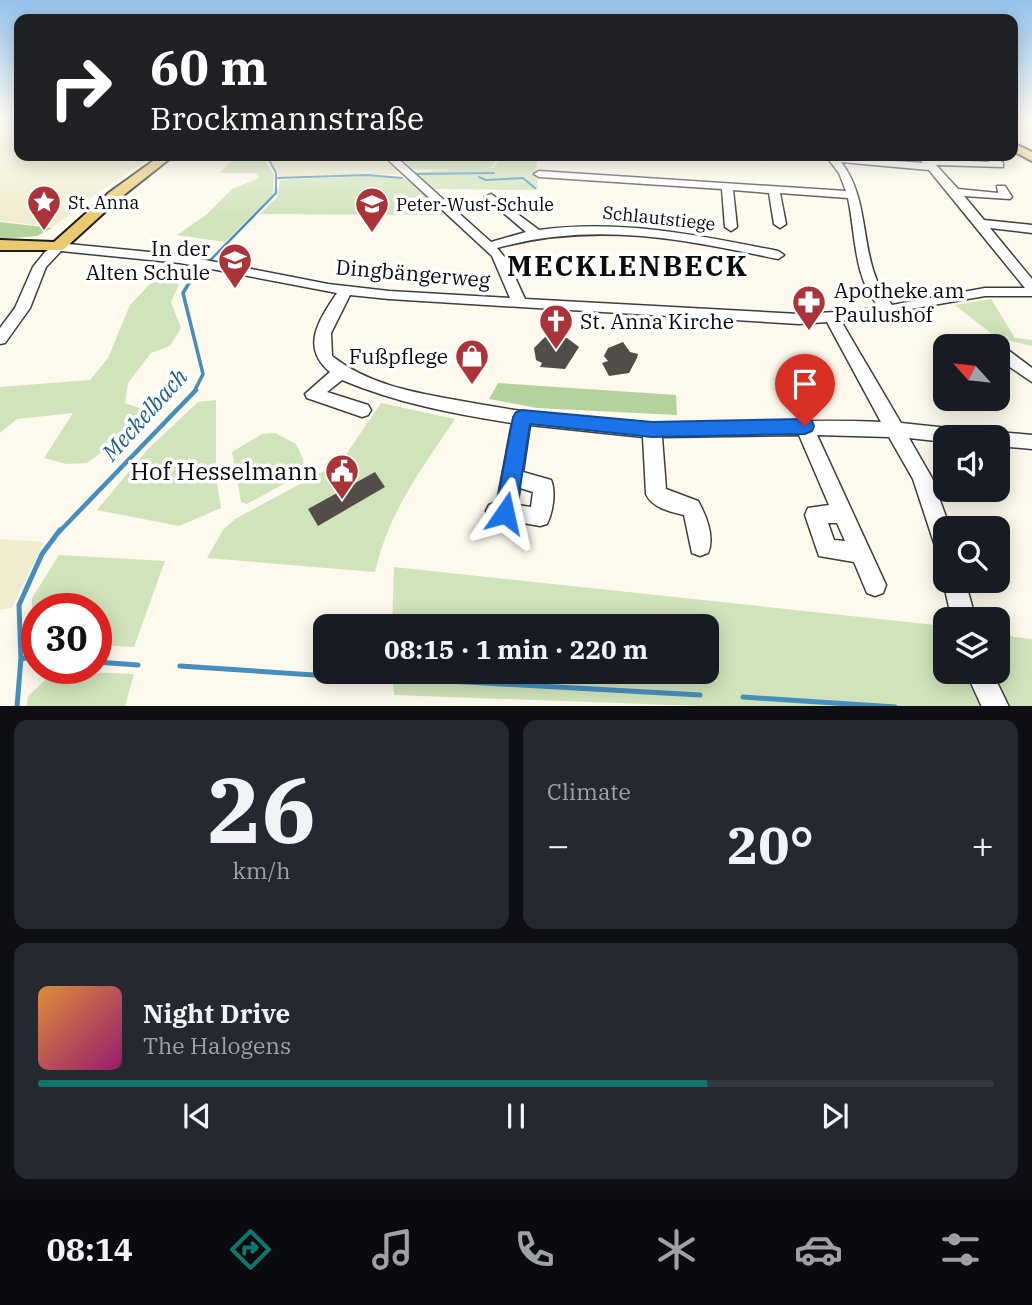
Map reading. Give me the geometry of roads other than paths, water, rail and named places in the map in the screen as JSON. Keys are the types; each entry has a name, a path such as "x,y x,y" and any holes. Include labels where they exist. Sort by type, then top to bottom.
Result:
{"main road":[{"path":"58,247 115,195 160,161"},
{"name":"Dingbängerweg","path":"0,245 58,247"}],"street":[{"path":"395,161 489,246 504,265 516,298 521,303"},
{"path":"835,161 846,176 854,195 867,269 876,298 889,310"},
{"path":"904,161 999,165 995,161"},
{"path":"566,162 572,192"},
{"path":"927,162 955,192 1032,290"},
{"path":"598,163 607,193"},
{"path":"630,165 642,195"},
{"path":"539,174 854,195"},
{"path":"727,188 731,228"},
{"path":"955,192 1006,197 1001,188"},
{"path":"774,190 780,224"},
{"path":"491,197 536,234"},
{"path":"979,223 1032,229"},
{"name":"Schlautstiege","path":"489,246 563,230 660,233 778,254"},
{"name":"Dingbängerweg","path":"58,247 208,263 345,290 521,303 832,318 985,292 1032,290"},
{"path":"0,339 24,306 32,279 42,262 58,247"},
{"path":"345,290 321,342 324,358 339,374 406,396 522,417 652,430 805,426 933,434"},
{"path":"832,318 929,494 936,516"},
{"path":"1010,360 1032,376"},
{"path":"339,374 313,394 362,410"},
{"path":"512,478 544,486 540,517 500,512 512,478 522,417"},
{"path":"805,426 875,585"},
{"path":"652,430 656,494 672,503 691,507 696,516 700,546"},
{"path":"1010,440 1032,442"},
{"path":"844,513 815,515 827,549 861,553"},
{"path":"985,684 996,706"}],"waterway":[{"name":"Meckelbach","path":"191,280 276,193 276,173 270,161"},
{"path":"416,174 494,173"},
{"path":"277,178 367,175 402,178"},
{"path":"479,177 486,180 523,178 535,188"},
{"name":"Meckelbach","path":"192,278 183,293 203,374 194,392"},
{"name":"Meckelbach","path":"59,532 196,390"},
{"name":"Meckelbach","path":"24,593 42,554 60,530"},
{"name":"Meckelbach","path":"21,601 21,658"},
{"name":"Meckelbach","path":"17,706 21,658"},
{"path":"112,663 138,665"},
{"path":"180,666 313,675"},
{"path":"502,684 700,695"},
{"path":"743,697 880,706"}],"place":[{"name":"St. Anna","path":"44,232"},
{"name":"Peter-Wust-Schule","path":"372,234"},
{"name":"In der Alten Schule","path":"235,290"},
{"name":"Apotheke am Paulushof","path":"809,332"},
{"name":"St. Anna Kirche","path":"556,351"},
{"name":"Fußpflege","path":"472,386"},
{"name":"Hof Hesselmann","path":"342,501"}],"district":[{"name":"MECKLENBECK","path":"628,265"}]}
